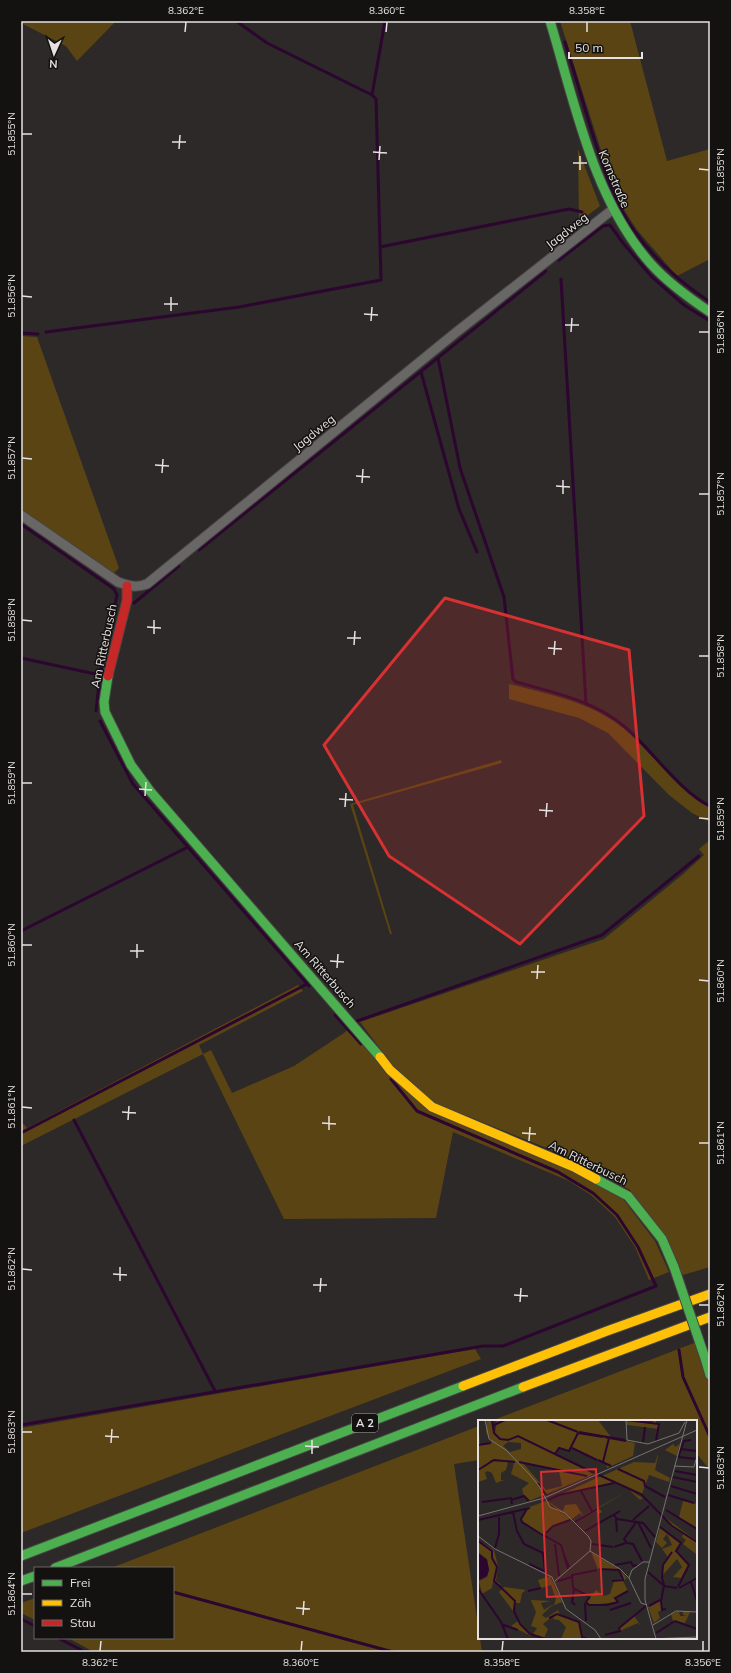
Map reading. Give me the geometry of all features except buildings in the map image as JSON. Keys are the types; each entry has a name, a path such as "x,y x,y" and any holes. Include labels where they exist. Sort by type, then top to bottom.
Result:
{"main road":[{"name":"Kornstraße","path":"550,21 593,165 612,210 630,238 652,265 683,294 710,312"},
{"name":"Am Ritterbusch","path":"127,586 127,600 109,673 104,702 105,712 132,765 150,791 348,1019 390,1070 432,1107 574,1166 628,1196 662,1239 674,1267 710,1375"},
{"name":"A 2","path":"21,1556 607,1331 710,1294"},
{"name":"A 2","path":"58,1567 609,1353 710,1317"},
{"path":"21,1581 34,1576"}],"street":[{"name":"Jagdweg","path":"127,586 138,587 147,584 449,338 612,210"},
{"path":"21,515 111,578 127,586"}],"highlighted area":[{"path":"445,598 629,650 644,816 520,944 389,856 324,745"}],"shaded area":[{"path":"21,21 116,21 77,61 66,46 21,23"},
{"path":"560,21 630,21 667,161 710,149 710,259 677,276 637,230 621,205 604,160"},
{"path":"578,149 600,206 579,222"},
{"path":"21,336 37,337 119,568 113,574 21,509"},
{"path":"509,684 569,700 583,705 611,719 645,748 686,791 710,808 710,822 692,813 669,795 608,733 579,718 509,699"},
{"path":"501,760 502,763 353,805 392,934 390,934 350,804"},
{"path":"710,840 710,1267 683,1275 630,1190 574,1159 435,1103 393,1066 360,1022 604,939 704,855 699,849"},
{"path":"298,985 303,991 199,1045 203,1054 21,1146 21,1121 27,1128"},
{"path":"350,1028 425,1108 572,1169 623,1199 655,1241 669,1272 649,1280 635,1247 615,1217 591,1195 569,1181 453,1132 436,1218 284,1219 203,1054 211,1050 232,1093 294,1066"},
{"path":"694,1343 710,1356 710,1470 697,1454 697,1420 494,1420"},
{"path":"475,1349 481,1359 21,1533 21,1428"},
{"path":"478,1426 478,1460 454,1464 478,1625 478,1639 480,1639 482,1652 94,1652 70,1639 174,1639 174,1567 114,1567"},
{"path":"34,1598 34,1620 21,1613 21,1603"}],"waterway":[{"path":"46,332 239,307 381,280 376,99 372,95 267,43 236,21"},
{"path":"372,95 385,21"},
{"path":"565,42 605,171 621,209 635,232 651,252 679,279 710,302"},
{"path":"380,247 569,209 582,212"},
{"path":"559,260 603,226 610,225 651,276 684,305 710,321"},
{"path":"199,550 546,271"},
{"path":"561,279 586,704"},
{"path":"21,333 38,334"},
{"path":"438,358 460,468 504,597 513,679 516,682 573,698 601,710 635,736 666,770 688,791 699,800 710,806"},
{"path":"421,372 459,509 477,552"},
{"path":"21,524 114,589 117,595 100,675 96,711"},
{"path":"134,603 179,566"},
{"path":"21,658 100,675"},
{"path":"100,721 133,784 309,986"},
{"path":"21,931 188,847"},
{"path":"357,1021 602,935 699,856"},
{"path":"21,1133 307,984"},
{"path":"335,1015 361,1044"},
{"path":"21,1425 483,1346 503,1346 656,1286 638,1247 617,1215 593,1193 558,1172 417,1111 391,1079"},
{"path":"74,1120 215,1391"},
{"path":"679,1350 683,1377 710,1437"},
{"path":"174,1592 393,1652"},
{"path":"21,1619 34,1626"},
{"path":"60,1639 85,1652"}],"traffic: fast":[{"path":"550,21 588,149 614,210 631,238 664,278 710,312"},
{"path":"108,676 104,702 105,712 131,765 150,791 380,1057"},
{"path":"596,1179 628,1196 662,1239 674,1267"},
{"path":"674,1267 705,1358"},
{"path":"705,1358 710,1375"},
{"path":"21,1556 463,1386"},
{"path":"58,1567 523,1387"},
{"path":"21,1581 34,1576"}],"traffic: slow":[{"path":"380,1057 390,1070 432,1107 574,1167 596,1179"},
{"path":"463,1386 607,1331 710,1294"},
{"path":"523,1387 710,1317"}],"traffic: jam":[{"path":"108,676 127,600 127,586"}]}
